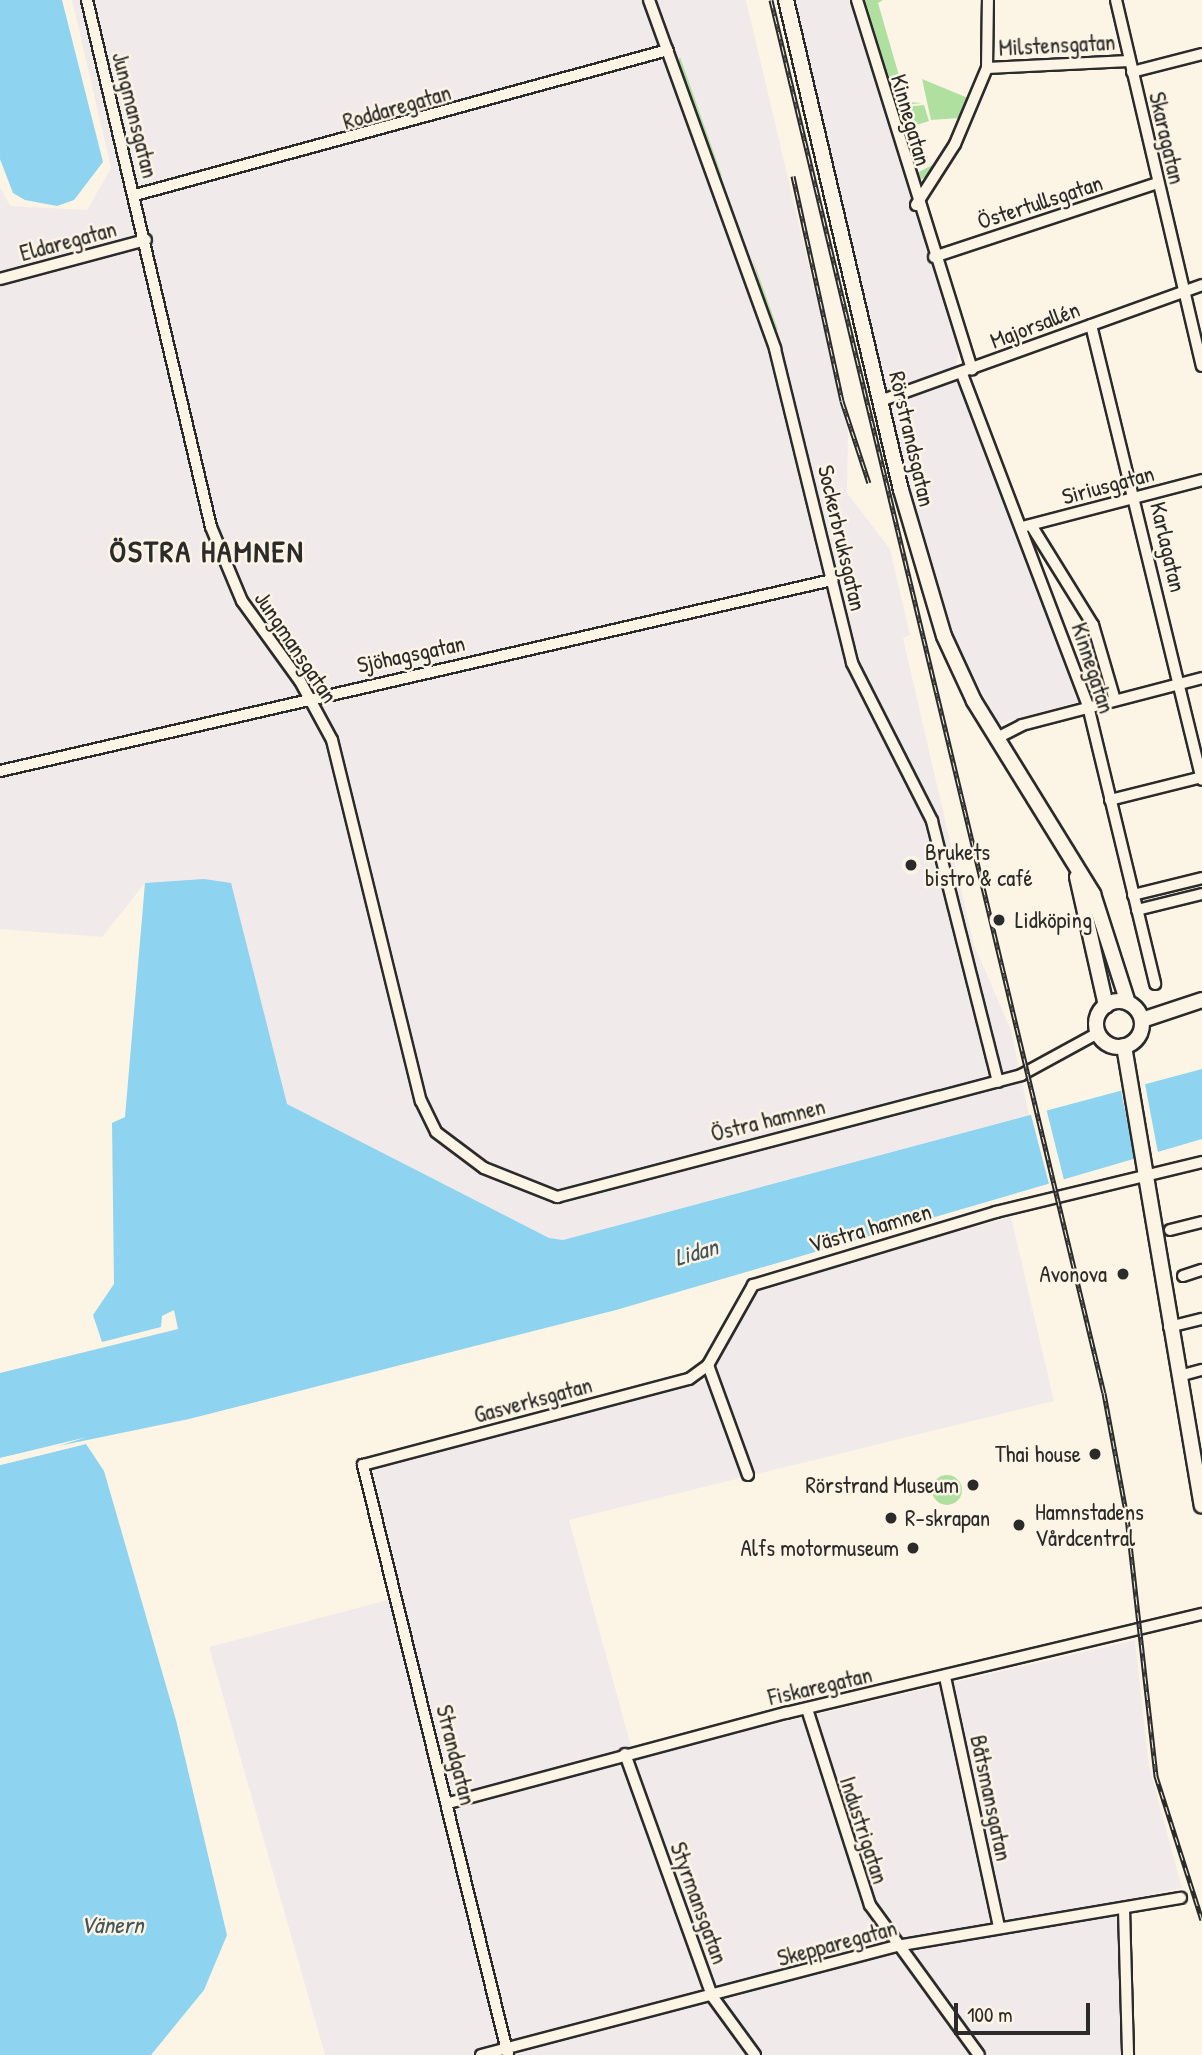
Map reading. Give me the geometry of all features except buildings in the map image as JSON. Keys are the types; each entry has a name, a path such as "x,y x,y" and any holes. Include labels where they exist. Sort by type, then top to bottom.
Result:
{"main road":[{"name":"Rörstrandsgatan","path":"786,0 880,401 944,636 997,738 1093,894 1128,1003"},
{"name":"Rörstrandsgatan","path":"1072,859 1105,1006"},
{"path":"1142,1020 1202,1000"},
{"path":"1128,1003 1142,1020 1140,1033 1125,1046 1109,1044 1098,1033 1105,1006 1128,1003"},
{"path":"1125,1046 1149,1174 1169,1327 1179,1376 1195,1424 1202,1505"}],"street":[{"name":"Jungmansgatan","path":"87,0 216,543 251,618 310,696 339,761 421,1101 449,1145"},
{"name":"Sockerbruksgatan","path":"649,0 775,349 858,678 932,821 998,1082"},
{"name":"Kinnegatan","path":"857,0 916,205 972,369"},
{"path":"916,205 955,144 988,68 988,0"},
{"name":"Skaragatan","path":"1116,0 1202,366"},
{"name":"Roddaregatan","path":"135,195 668,50"},
{"name":"Milstensgatan","path":"1132,72 1202,54"},
{"name":"Milstensgatan","path":"988,68 1129,61"},
{"name":"Östertullsgatan","path":"934,257 1158,183"},
{"name":"Eldaregatan","path":"0,279 146,240"},
{"name":"Majorsallén","path":"880,401 962,374 1202,285"},
{"name":"Karlagatan","path":"1091,325 1138,498 1202,778"},
{"name":"Kinnegatan","path":"962,374 1028,526 1088,706 1155,984"},
{"name":"Siriusgatan","path":"1028,526 1202,480"},
{"path":"1028,526 1093,625 1115,700"},
{"name":"Sjöhagsgatan","path":"0,771 310,696 832,580"},
{"path":"997,738 1088,706 1202,678"},
{"path":"1111,800 1202,778"},
{"path":"1133,895 1202,877"},
{"path":"1137,910 1202,894"},
{"name":"Östra hamnen","path":"449,1145 518,1186 557,1197 998,1082 1039,1069 1098,1033"},
{"name":"Västra hamnen","path":"708,1365 740,1300 772,1275 1149,1174 1202,1163"},
{"path":"1170,1230 1200,1223"},
{"path":"1183,1276 1202,1270"},
{"path":"1169,1327 1202,1319"},
{"path":"708,1365 748,1475"},
{"name":"Gasverksgatan","path":"363,1465 688,1378 708,1365"},
{"path":"1179,1376 1202,1370"},
{"name":"Strandgatan","path":"363,1465 449,1804 508,2052"},
{"name":"Fiskaregatan","path":"449,1804 625,1754 1202,1614"},
{"name":"Båtsmansgatan","path":"945,1677 999,1926"},
{"name":"Industrigatan","path":"807,1709 860,1885 896,1946 979,2055"},
{"name":"Styrmansgatan","path":"625,1754 712,1996 755,2055"},
{"name":"Skepparegatan","path":"481,2055 508,2052 896,1946 999,1926 1124,1909 1181,1898"},
{"path":"1124,1909 1128,2055"}],"shaded area":[{"path":"72,0 746,0 848,432 847,493 890,549 910,635 903,638 974,945 1011,1030 1029,1115 563,1240 549,1238 287,1104 277,1072 145,883 102,937 0,929 0,187 10,206 87,210 111,168"},
{"path":"792,0 851,0 959,348 956,367 1080,701 999,724 951,636 907,489"},
{"path":"1011,1217 1054,1401 569,1520 634,1757 1135,1640 1149,1766 1182,1888 1120,1901 1123,2055 325,2055 209,1647 403,1596 372,1470 704,1381 737,1315 767,1284"}],"green space":[{"path":"865,0 883,0 878,3 900,79 889,83"},
{"path":"680,57 722,176 677,64"},
{"path":"922,79 968,98 960,118 931,120"},
{"path":"900,82 907,102 922,103 895,106 889,85"},
{"path":"924,105 929,121 904,129 917,173 938,162 928,177 917,180 896,108"},
{"path":"752,257 778,330 772,329"},
{"path":"947,1475 958,1479 962,1490 958,1501 947,1505 936,1501 932,1490 936,1479"}],"water":[{"path":"0,0 62,0 103,162 74,200 57,206 25,200 13,193 0,159"},
{"name":"Lidan","path":"204,879 231,883 287,1104 549,1238 563,1240 1202,1069 1202,1139 616,1310 189,1419 0,1458 0,1373 178,1329 174,1310 162,1316 161,1327 102,1342 93,1315 114,1284 112,1123 125,1117 145,883"},
{"name":"Vänern","path":"86,1444 104,1471 176,1720 227,1935 204,1990 151,2055 0,2055 0,1465"}],"pier":[{"path":"1145,1084 1158,1153 1135,1159 1121,1091"},
{"path":"1046,1108 1065,1184 1050,1188 1030,1111"},
{"path":"87,1437 40,1452 86,1444 0,1465 0,1458"}],"railway":[{"path":"771,0 1104,1393 1127,1517 1156,1776 1202,1920"},
{"path":"793,176 842,401 869,483"}],"place":[{"name":"Brukets bistro & café","path":"911,865"},
{"name":"Lidköping","path":"999,920"},
{"name":"Avonova","path":"1123,1274"},
{"name":"Thai house","path":"1095,1454"},
{"name":"Rörstrand Museum","path":"973,1485"},
{"name":"R-skrapan","path":"891,1518"},
{"name":"Hamnstadens Vårdcentral","path":"1019,1525"},
{"name":"Alfs motormuseum","path":"913,1548"}],"district":[{"name":"ÖSTRA HAMNEN","path":"207,551"}]}
